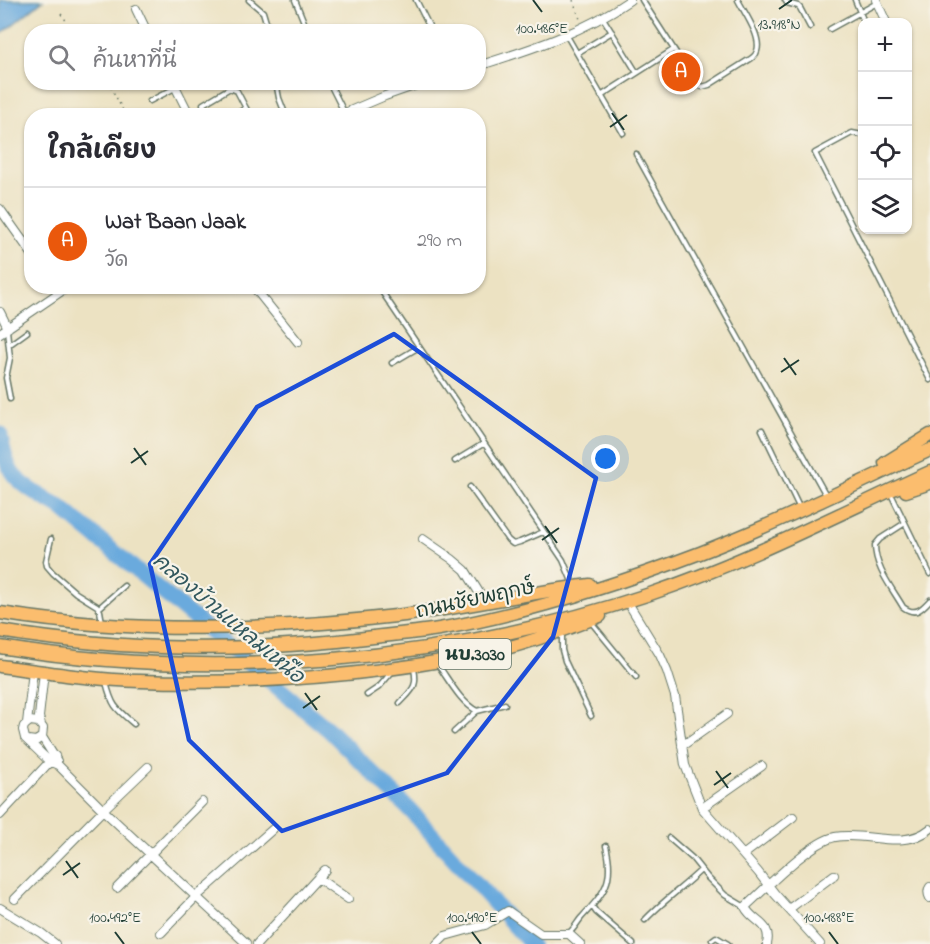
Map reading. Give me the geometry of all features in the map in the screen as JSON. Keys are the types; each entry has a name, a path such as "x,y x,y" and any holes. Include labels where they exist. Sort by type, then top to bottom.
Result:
{"main road":[{"path":"832,495 930,435"},
{"name":"ถนนชัยพฤกษ์","path":"0,631 109,645 251,648 333,642 438,629 568,597 703,552 801,510 930,450"},
{"name":"ถนนชัยพฤกษ์","path":"0,647 49,655 134,662 222,665 320,660 403,651 494,635 650,594 732,562 930,472"},
{"path":"846,510 930,483"},
{"name":"ถนนชัยพฤกษ์","path":"0,613 102,625 177,628 306,625 385,617 574,586 621,581"},
{"name":"ถนนชัยพฤกษ์","path":"0,666 138,681 227,682 362,673 436,662 511,646 630,606 650,594"}],"street":[{"path":"486,63 584,28 603,18 621,3 630,0"},
{"path":"877,1 884,18"},
{"path":"136,9 143,24"},
{"path":"176,90 185,108"},
{"path":"356,108 402,90"},
{"path":"0,209 24,243"},
{"path":"0,312 4,331 51,294"},
{"path":"259,294 298,342"},
{"path":"423,539 465,570 486,601"},
{"path":"630,606 668,671 675,696 685,765 702,808 820,944"},
{"path":"38,671 27,723 23,730 25,738 52,759 245,943 257,944 325,870"},
{"path":"38,671 42,737 52,759"},
{"path":"682,746 727,714"},
{"path":"27,723 34,721 41,725"},
{"path":"28,740 36,741 42,737"},
{"path":"0,815 52,759"},
{"path":"702,808 762,766"},
{"path":"15,899 148,767"},
{"path":"117,888 202,802"},
{"path":"743,855 793,817"},
{"path":"161,933 196,897 273,829"},
{"path":"768,943 766,928 745,907 816,845 834,837 855,835 897,840 916,837 930,829"},
{"path":"789,909 834,875"},
{"path":"318,878 348,899"},
{"path":"930,887 928,895 930,898"},
{"path":"0,908 55,944"},
{"path":"436,944 445,936 485,925 507,911 541,934 568,934 580,944"}],"lane":[{"path":"249,0 263,12 267,24"},
{"path":"295,0 305,24"},
{"path":"416,0 428,24"},
{"path":"642,0 695,82 702,87 709,85 753,57 757,51 757,36 738,0"},
{"path":"784,0 800,8 810,27"},
{"path":"855,0 862,18"},
{"path":"830,29 877,1"},
{"path":"603,18 637,73"},
{"path":"576,53 612,32"},
{"path":"566,35 623,133"},
{"path":"601,96 674,50"},
{"path":"150,101 166,90"},
{"path":"204,108 203,104 227,90"},
{"path":"236,90 246,108"},
{"path":"278,90 283,108"},
{"path":"332,90 339,108"},
{"path":"858,134 852,133 816,153 930,380"},
{"path":"636,154 832,495"},
{"path":"383,294 563,560 574,586"},
{"path":"4,331 10,358 6,378 10,399"},
{"path":"8,346 27,332"},
{"path":"392,363 419,347"},
{"path":"762,430 801,510"},
{"path":"455,461 483,444"},
{"path":"470,487 513,544 543,532"},
{"path":"892,496 930,574"},
{"path":"906,524 880,539 874,545 875,555 903,607 915,612 930,600"},
{"path":"51,539 47,566 76,593 99,608 102,625"},
{"path":"99,608 124,586"},
{"path":"590,620 636,677"},
{"path":"562,630 562,650 565,661 591,716"},
{"path":"436,662 459,694 471,708 477,711"},
{"path":"400,703 414,686 416,680 414,665"},
{"path":"367,695 379,687 395,668"},
{"path":"105,678 111,702 134,724"},
{"path":"454,732 477,711 506,704"},
{"path":"669,838 692,858 725,895 745,907"},
{"path":"568,934 608,883 609,864 606,846"},
{"path":"645,920 701,870"},
{"path":"592,906 633,944"},
{"path":"712,940 716,937 728,944"}],"path":[{"path":"573,0 584,28"},
{"path":"62,14 69,24"},
{"path":"112,90 122,108"}],"highlighted area":[{"path":"394,334 596,478 553,637 447,773 282,831 189,740 150,564 257,407"}],"water":[{"path":"0,0 43,0 0,35"}],"waterway":[{"name":"คลองบ้านแหลมเหนือ","path":"0,434 9,467 20,481 60,507 329,730 410,810 531,944"}],"place":[{"name":"Wat Baan Jaak","path":"681,72"}]}
